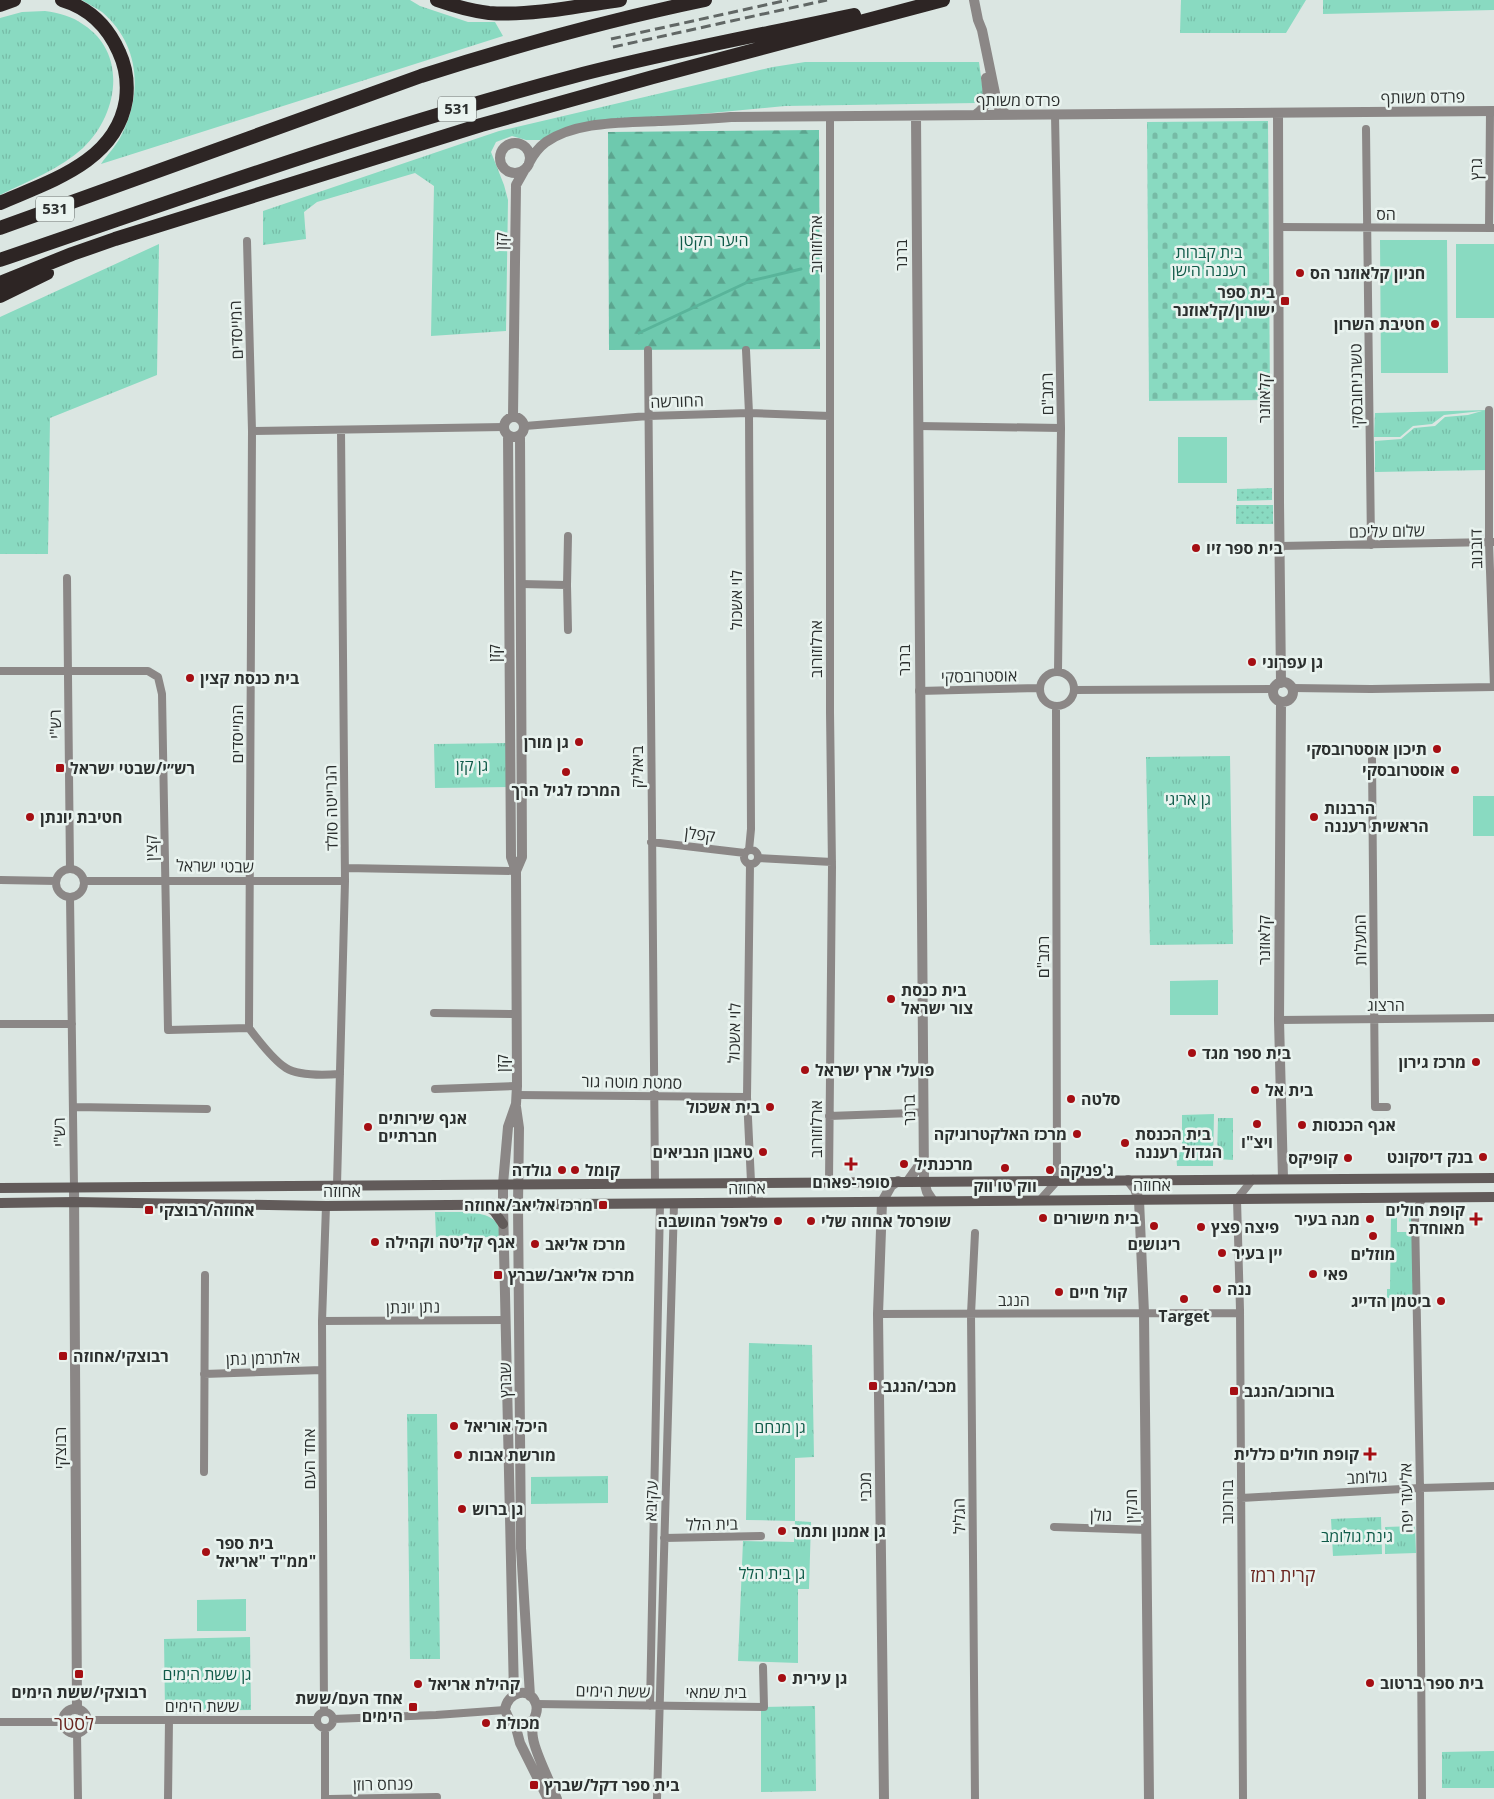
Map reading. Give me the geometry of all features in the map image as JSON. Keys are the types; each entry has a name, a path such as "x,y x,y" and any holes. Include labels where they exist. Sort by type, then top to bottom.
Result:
{"highway":[{"path":"0,5 14,0"},
{"path":"0,203 64,175 92,157 111,138 122,117 127,93 127,82 121,55 115,42 91,14 80,7 62,0"},
{"path":"437,0 458,7 498,13 552,10 620,0"},
{"name":"531","path":"0,228 431,73 559,34 705,0"},
{"name":"531","path":"0,260 298,159 456,109 576,76 681,51 926,0"},
{"path":"0,283 72,254 179,218 481,125 942,0"},
{"path":"0,296 45,274 179,218"}],"main road":[{"name":"אחוזה","path":"0,1188 1494,1178"},
{"name":"אחוזה","path":"0,1202 326,1206 1494,1197"},
{"path":"483,1205 489,1206 503,1224"}],"street":[{"path":"974,0 997,103 999,108 1007,115"},
{"path":"975,115 983,108 988,98 978,20"},
{"name":"פרדס משותף","path":"523,145 545,143 571,131 601,125 731,117 1492,111"},
{"name":"גרץ","path":"1491,228 1492,111"},
{"name":"קלאוזנר","path":"1278,113 1280,546 1278,686"},
{"name":"רמב\"ם","path":"1055,115 1061,428 1058,672"},
{"name":"ברנר","path":"916,116 924,1181 927,1192 933,1201"},
{"name":"ארלוזורוב","path":"830,117 830,712 832,862 830,1182"},
{"name":"טשרניחובסקי","path":"1366,129 1369,228 1371,545"},
{"path":"507,171 516,173 527,166 529,153 523,145 514,142 509,143 501,150 499,159 500,164 507,171 516,186"},
{"name":"פרדס משותף","path":"527,166 534,154 545,143"},
{"name":"קזן","path":"514,416 516,186 527,166"},
{"name":"הס","path":"1278,227 1491,228"},
{"name":"המייסדים","path":"247,241 252,431 248,1028"},
{"name":"ביאליק","path":"648,350 655,1183"},
{"name":"לוי אשכול","path":"746,350 749,413 751,829 747,852"},
{"name":"דובנוב","path":"1489,410 1494,687"},
{"name":"החורשה","path":"522,431 648,416 749,413 830,416"},
{"path":"252,431 506,431 514,437 522,431 520,418 514,416 508,419 506,431"},
{"path":"918,426 1061,428"},
{"name":"הנרייטה סולד","path":"337,1186 346,881 341,430"},
{"name":"קזן","path":"506,431 511,857 516,871 518,1184"},
{"name":"קזן","path":"516,871 522,857 522,431"},
{"path":"568,536 568,630"},
{"name":"שלום עליכם","path":"1280,546 1492,542"},
{"name":"רש\"י","path":"67,578 70,869"},
{"path":"521,584 567,585"},
{"path":"0,671 68,670"},
{"name":"קצין","path":"68,670 148,671 158,677 162,694 168,1030 248,1028"},
{"path":"1058,672 1064,673 1072,680 1074,690 1069,702 1063,706 1056,707 1051,706 1042,699 1039,688 1048,674 1058,672"},
{"path":"1074,690 1278,686 1288,684 1292,688 1293,694 1290,700 1281,702 1275,698 1278,686"},
{"path":"1292,688 1494,687"},
{"name":"אוסטרובסקי","path":"919,691 1039,688"},
{"name":"קלאוזנר","path":"1281,702 1278,1020 1283,1179"},
{"name":"רמב\"ם","path":"1056,707 1057,1181"},
{"name":"המעלות","path":"1372,760 1375,1107 1387,1107"},
{"name":"קפלן","path":"651,842 747,852"},
{"path":"747,852 756,852 758,858 754,863 750,864 744,860 747,852"},
{"path":"758,858 832,862"},
{"name":"לוי אשכול","path":"750,864 747,1098 752,1203"},
{"path":"345,868 516,871"},
{"path":"70,869 79,873 84,881 79,894 70,897 60,892 56,885 56,881 63,872 70,869"},
{"path":"0,880 56,881"},
{"name":"שבטי ישראל","path":"84,881 346,881"},
{"name":"רש\"י","path":"70,897 74,1187"},
{"path":"434,1013 517,1014"},
{"name":"הרצוג","path":"1278,1020 1494,1018"},
{"path":"0,1024 72,1024"},
{"path":"248,1028 264,1048 286,1069 317,1075 340,1074"},
{"name":"סמטת מוטה גור","path":"435,1089 517,1095 747,1098"},
{"name":"קזן","path":"503,1184 508,1127 517,1095"},
{"path":"73,1107 208,1109"},
{"path":"830,1116 924,1112"},
{"path":"882,1202 891,1186 903,1181 920,1167 924,1159"},
{"path":"1237,1199 1253,1179"},
{"name":"חנקין","path":"1128,1180 1139,1200 1144,1313 1149,1799"},
{"path":"1040,1200 1057,1181"},
{"name":"שברץ","path":"503,1184 514,1695"},
{"name":"שברץ","path":"518,1184 522,1548 533,1700"},
{"name":"רבוצקי","path":"74,1187 77,1709"},
{"name":"אליעזר יפה","path":"1422,1799 1416,1213 1423,1198"},
{"name":"בורוכוב","path":"1237,1199 1240,1313 1243,1799"},
{"path":"1139,1213 1150,1200"},
{"name":"מכבי","path":"882,1202 878,1314 884,1799"},
{"name":"עקיבא","path":"650,1706 660,1204"},
{"name":"עקיבא","path":"657,1799 674,1204"},
{"name":"אחד העם","path":"324,1712 322,1321 326,1206"},
{"name":"הגליל","path":"975,1233 971,1314 975,1799"},
{"name":"אלתרמן נתן","path":"204,1472 205,1275"},
{"name":"הנגב","path":"878,1314 1240,1313"},
{"name":"נתן יונתן","path":"322,1321 506,1320"},
{"name":"אלתרמן נתן","path":"204,1374 322,1370"},
{"name":"גולומב","path":"1241,1498 1420,1488 1494,1486"},
{"name":"גולן","path":"1054,1528 1146,1530"},
{"name":"בית הלל","path":"664,1538 762,1536"},
{"name":"בית שמאי","path":"659,1706 764,1707 764,1667"},
{"path":"525,1693 533,1700 536,1715 533,1720 525,1725 516,1724 506,1716 505,1710 509,1698 514,1695 525,1693"},
{"name":"ששת הימים","path":"533,1700 659,1706"},
{"path":"77,1709 84,1714 87,1720 84,1728 77,1732 68,1730 63,1722 65,1714 69,1710 77,1709"},
{"path":"333,1719 505,1710"},
{"path":"325,1728 317,1720 319,1714 324,1712 330,1714 333,1719"},
{"path":"325,1728 332,1724 333,1719"},
{"name":"ששת הימים","path":"87,1720 317,1720"},
{"path":"168,1799 169,1720"},
{"path":"533,1720 533,1739 557,1799"},
{"path":"0,1722 63,1722"},
{"path":"516,1724 520,1743 548,1799"},
{"path":"325,1728 325,1799"},
{"path":"77,1732 78,1799"},
{"name":"פנחס רוזן","path":"329,1799 437,1797"}],"green space":[{"path":"82,0 410,0 420,6 468,22 495,22 503,36 101,164 119,140 128,120 135,87 134,70 131,54 115,25 102,12"},
{"path":"1181,0 1306,0 1286,33 1180,33"},
{"path":"1323,0 1494,0 1494,10 1323,14"},
{"path":"45,11 75,19 98,37 107,52 112,68 113,85 110,102 104,119 95,134 83,148 64,162 33,180 0,195 0,18 22,12"},
{"path":"805,62 979,62 984,99 977,103 785,106 584,125 544,140 526,140 512,136 496,142 491,152 508,200 506,331 431,336 434,186 415,173 317,202 304,212 306,239 263,245 263,211 499,131 773,67"},
{"name":"בית קברות רעננה הישן","path":"1268,121 1270,400 1149,401 1147,122"},
{"name":"היער הקטן","path":"819,130 820,349 609,350 608,132"},
{"path":"1380,240 1447,240 1448,373 1381,373"},
{"path":"159,244 157,375 50,418 48,554 0,554 0,317"},
{"path":"1456,244 1494,244 1494,318 1456,318"},
{"path":"1489,410 1489,470 1375,472 1375,441 1401,439 1414,428 1435,426 1445,417 1468,415 1482,411 1444,415 1432,424 1413,426 1400,437 1374,437 1375,413"},
{"path":"1178,437 1227,437 1227,483 1178,483"},
{"path":"1272,488 1272,500 1237,501 1237,489"},
{"path":"1236,505 1273,505 1273,524 1236,524"},
{"name":"גן קזן","path":"510,743 510,787 435,788 434,744"},
{"name":"גן אריגי","path":"1230,756 1233,944 1150,945 1146,757"},
{"path":"1473,796 1494,796 1494,836 1473,836"},
{"path":"1218,980 1218,1015 1170,1015 1170,981"},
{"path":"1214,1114 1213,1166 1177,1166 1176,1153 1182,1152 1182,1115"},
{"path":"1218,1118 1233,1118 1233,1160 1217,1159"},
{"path":"435,1212 466,1212 486,1216 494,1220 499,1227 499,1237 436,1237"},
{"path":"1391,1214 1397,1214 1397,1232 1409,1232 1409,1214 1415,1214 1417,1301 1397,1302 1397,1298 1387,1298 1387,1289 1390,1289"},
{"name":"גן מנחם","path":"749,1343 812,1345 814,1457 795,1458 795,1521 746,1520"},
{"path":"407,1414 437,1414 440,1659 410,1659"},
{"path":"608,1476 608,1503 531,1504 531,1477"},
{"name":"גינת גולומב","path":"1381,1517 1382,1554 1333,1556 1331,1519"},
{"name":"גן בית הלל","path":"795,1521 811,1522 809,1589 798,1589 798,1663 738,1661 743,1541 794,1542"},
{"path":"1415,1526 1416,1553 1385,1554 1385,1527"},
{"path":"246,1599 246,1631 197,1631 197,1600"},
{"name":"גן ששת הימים","path":"250,1637 251,1710 165,1711 164,1639"},
{"path":"815,1706 816,1791 761,1792 761,1707"},
{"path":"1494,1751 1494,1788 1442,1788 1442,1752"}],"waterway":[{"path":"639,333 750,281 801,269"}],"railway":[{"path":"611,39 788,0"},
{"path":"613,47 827,0"}],"place":[{"name":"חניון קלאוזנר הס","path":"1300,273"},
{"name":"בית ספר ישורון/קלאוזנר","path":"1285,301"},
{"name":"חטיבת השרון","path":"1435,324"},
{"name":"בית ספר זיו","path":"1196,548"},
{"name":"גן עפרוני","path":"1252,662"},
{"name":"בית כנסת קצין","path":"190,678"},
{"name":"גן מורן","path":"579,742"},
{"name":"תיכון אוסטרובסקי","path":"1437,749"},
{"name":"רש״י/שבטי ישראל","path":"60,768"},
{"name":"אוסטרובסקי","path":"1455,770"},
{"name":"המרכז לגיל הרך","path":"566,772"},
{"name":"חטיבת יונתן","path":"30,817"},
{"name":"הרבנות הראשית רעננה","path":"1314,817"},
{"name":"בית כנסת צור ישראל","path":"891,999"},
{"name":"בית ספר מגד","path":"1192,1053"},
{"name":"מרכז גירון","path":"1476,1062"},
{"name":"פועלי ארץ ישראל","path":"805,1070"},
{"name":"בית אל","path":"1255,1090"},
{"name":"סלטה","path":"1071,1099"},
{"name":"בית אשכול","path":"770,1107"},
{"name":"ויצ\"ו","path":"1257,1124"},
{"name":"אגף הכנסות","path":"1302,1125"},
{"name":"אגף שירותים חברתיים","path":"368,1127"},
{"name":"מרכז האלקטרוניקה","path":"1077,1134"},
{"name":"בית הכנסת הגדול רעננה","path":"1125,1143"},
{"name":"טאבון הנביאים","path":"763,1152"},
{"name":"בנק דיסקונט","path":"1483,1157"},
{"name":"קופיקס","path":"1348,1158"},
{"name":"סופר-פארם","path":"851,1164"},
{"name":"מרכנתיל","path":"904,1164"},
{"name":"ווק טו ווק","path":"1005,1168"},
{"name":"גולדה","path":"562,1170"},
{"name":"קומל","path":"575,1170"},
{"name":"ג'פניקה","path":"1050,1170"},
{"name":"מרכז אליאב/אחוזה","path":"603,1205"},
{"name":"אחוזה/רבוצקי","path":"149,1210"},
{"name":"בית מישורים","path":"1043,1218"},
{"name":"מגה בעיר","path":"1370,1219"},
{"name":"קופת חולים מאוחדת","path":"1476,1219"},
{"name":"פלאפל המושבה","path":"778,1221"},
{"name":"שופרסל אחוזה שלי","path":"811,1221"},
{"name":"ריגושים","path":"1154,1226"},
{"name":"פיצה פצץ","path":"1201,1227"},
{"name":"מוזלים","path":"1373,1236"},
{"name":"אגף קליטה וקהילה","path":"375,1242"},
{"name":"מרכז אליאב","path":"535,1244"},
{"name":"יין בעיר","path":"1222,1253"},
{"name":"פאי","path":"1313,1274"},
{"name":"מרכז אליאב/שברץ","path":"498,1275"},
{"name":"ננה","path":"1217,1289"},
{"name":"קול חיים","path":"1059,1292"},
{"name":"Target","path":"1184,1299"},
{"name":"ביטמן הדייג","path":"1441,1301"},
{"name":"רבוצקי/אחוזה","path":"63,1356"},
{"name":"מכבי/הנגב","path":"873,1386"},
{"name":"בורוכוב/הנגב","path":"1234,1391"},
{"name":"היכל אוריאל","path":"454,1426"},
{"name":"קופת חולים כללית","path":"1370,1454"},
{"name":"מורשת אבות","path":"458,1455"},
{"name":"גן ברוש","path":"462,1509"},
{"name":"גן אמנון ותמר","path":"782,1531"},
{"name":"בית ספר ממ\"ד \"אריאל\"","path":"206,1552"},
{"name":"רבוצקי/ששת הימים","path":"79,1674"},
{"name":"גן עירית","path":"782,1678"},
{"name":"בית ספר ברטוב","path":"1370,1683"},
{"name":"קהילת אריאל","path":"418,1684"},
{"name":"אחד העם/ששת הימים","path":"413,1707"},
{"name":"מכולת","path":"486,1723"},
{"name":"בית ספר דקל/שברץ","path":"534,1785"}],"district":[{"name":"קרית רמז","path":"1283,1576"},
{"name":"לסטר","path":"74,1724"}]}
